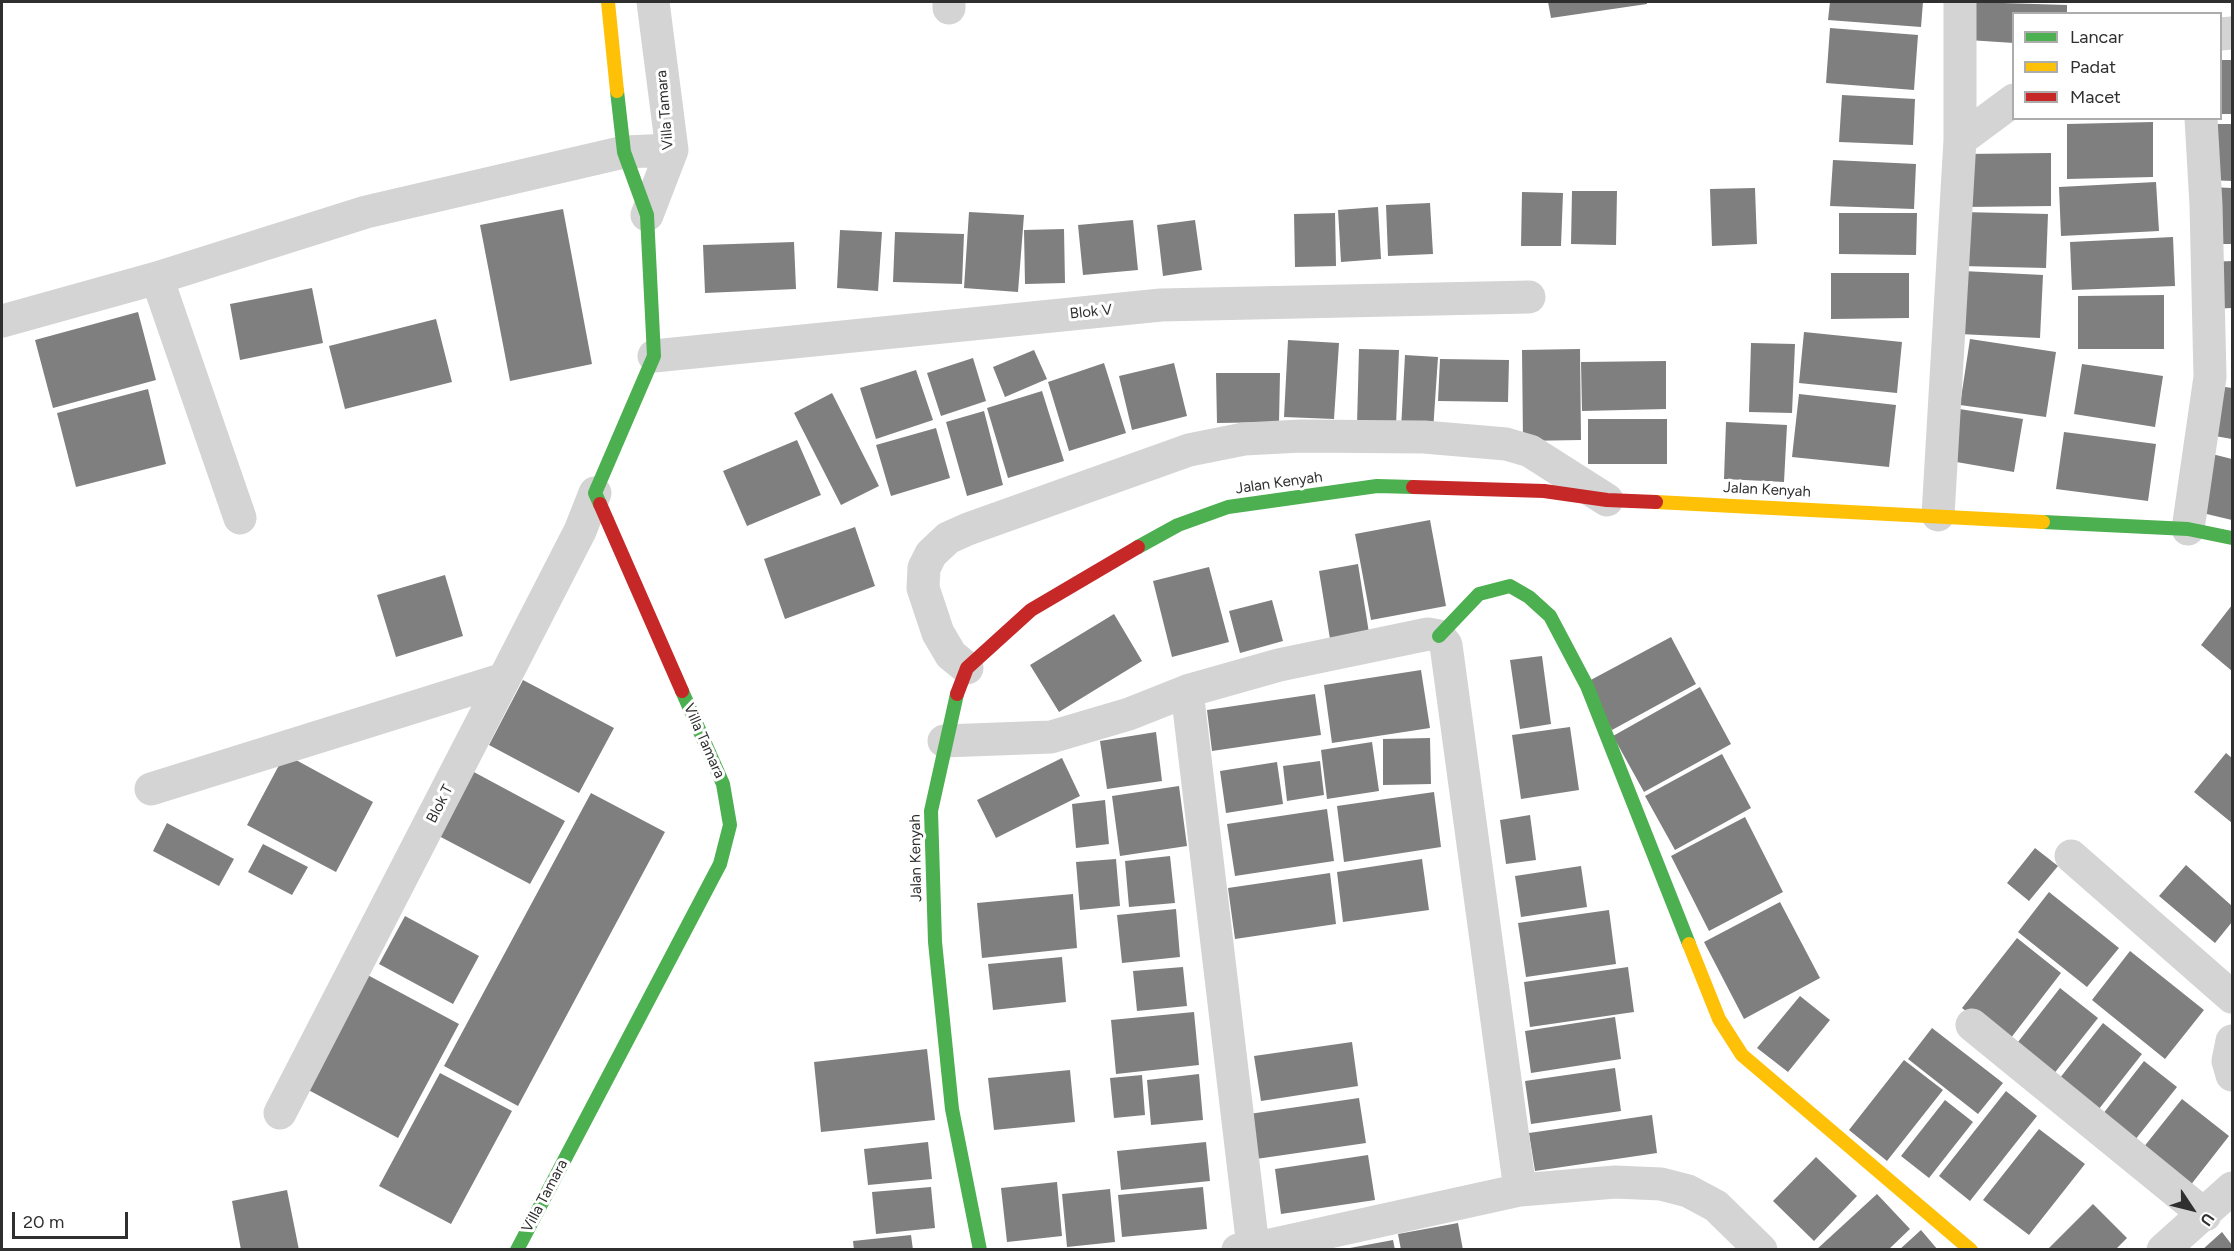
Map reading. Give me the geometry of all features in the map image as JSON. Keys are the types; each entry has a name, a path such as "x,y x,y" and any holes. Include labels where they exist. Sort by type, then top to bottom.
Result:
{"street":[{"path":"595,493 654,356 647,215 624,152 608,2"},
{"name":"Villa Tamara","path":"647,215 672,150 653,2"},
{"path":"1938,514 1960,140 1960,2"},
{"path":"1960,140 2012,101"},
{"path":"2188,530 2210,377 2206,205 2200,120"},
{"path":"2,321 157,278 366,212 624,152 672,150"},
{"path":"157,278 240,518"},
{"name":"Blok V","path":"654,356 1161,305 1529,297"},
{"path":"968,668 951,655 938,633 923,588 924,568 931,554 948,538 968,529 1189,450 1244,439 1301,436 1424,437 1506,444 1530,451 1607,500"},
{"name":"Jalan Kenyah","path":"980,1250 952,1109 935,942 931,811 953,704 968,668 1031,610 1077,581 1178,525 1228,507 1377,486 1544,491 1607,500 1938,514 2188,530 2232,538"},
{"name":"Villa Tamara","path":"517,1250 720,864 730,825 723,784 595,493"},
{"name":"Blok T","path":"280,1113 580,531 595,493"},
{"path":"1439,636 1455,616 1479,594 1510,586 1529,597 1550,616 1587,686 1719,1019 1737,1046 1770,1081 1971,1250"},
{"path":"944,741 1052,737 1129,714 1187,690 1279,665 1428,634 1439,636 1446,645 1520,1190"},
{"path":"151,789 504,679"},
{"path":"1187,690 1258,1248 1520,1190 1615,1182 1661,1184 1689,1191 1716,1206 1761,1250"},
{"path":"2071,856 2232,997"},
{"path":"1972,1025 2205,1215"},
{"path":"2232,1041 2228,1061 2232,1075"},
{"path":"2163,1250 2205,1215 2232,1188"}],"building":[{"path":"1548,2 1647,2 1647,4 1551,18"},
{"path":"1830,2 1923,2 1921,27 1828,20"},
{"path":"1971,2 2067,5 2067,12 2012,12 2012,43 1968,40"},
{"path":"1830,28 1918,35 1914,90 1826,83"},
{"path":"2222,60 2232,60 2232,114 2222,114"},
{"path":"1842,95 1915,99 1913,145 1839,142"},
{"path":"2153,122 2153,177 2067,179 2067,124"},
{"path":"2207,124 2232,124 2232,181 2207,180"},
{"path":"2051,153 2051,206 1965,207 1965,154"},
{"path":"1833,160 1916,164 1914,209 1830,206"},
{"path":"2156,182 2159,231 2061,236 2059,187"},
{"path":"2209,187 2232,188 2232,244 2207,244"},
{"path":"1755,188 1757,244 1712,246 1710,189"},
{"path":"1572,191 1617,191 1616,245 1571,244"},
{"path":"1522,192 1563,193 1561,246 1521,246"},
{"path":"1430,203 1433,254 1388,256 1386,205"},
{"path":"1378,207 1381,259 1341,262 1338,210"},
{"path":"563,209 592,364 510,381 480,225"},
{"path":"969,212 1024,215 1018,292 964,288"},
{"path":"1962,212 2048,214 2046,268 1961,266"},
{"path":"1335,213 1336,266 1295,267 1294,214"},
{"path":"1839,213 1917,213 1916,255 1839,254"},
{"path":"1133,220 1138,270 1083,275 1078,225"},
{"path":"1195,220 1202,270 1163,276 1157,225"},
{"path":"1064,229 1065,283 1025,284 1024,230"},
{"path":"840,230 882,232 878,291 837,288"},
{"path":"895,232 964,234 962,284 893,282"},
{"path":"2173,237 2175,286 2072,290 2070,242"},
{"path":"794,242 796,289 705,293 703,245"},
{"path":"2232,261 2232,308 2209,309 2209,262"},
{"path":"1963,271 2043,275 2040,338 1960,334"},
{"path":"1831,273 1909,273 1909,318 1831,319"},
{"path":"312,288 323,343 240,360 230,304"},
{"path":"2164,295 2164,349 2078,349 2078,296"},
{"path":"138,312 156,380 53,408 35,340"},
{"path":"436,319 452,382 345,409 329,346"},
{"path":"1804,332 1902,342 1897,393 1799,383"},
{"path":"1970,339 2056,352 2046,417 1960,405"},
{"path":"1288,340 1339,343 1334,419 1284,417"},
{"path":"1751,343 1795,344 1792,413 1749,412"},
{"path":"1359,349 1399,350 1396,426 1357,425"},
{"path":"1580,349 1581,440 1523,441 1522,350"},
{"path":"1034,350 1047,379 1005,397 993,367"},
{"path":"1405,355 1438,357 1433,431 1401,429"},
{"path":"973,358 986,401 941,416 927,373"},
{"path":"1440,359 1509,360 1508,402 1438,401"},
{"path":"1666,361 1666,409 1582,411 1581,362"},
{"path":"1104,363 1126,433 1069,451 1048,382"},
{"path":"1174,363 1187,416 1132,430 1119,376"},
{"path":"2082,364 2163,376 2155,427 2074,414"},
{"path":"916,370 933,420 876,439 860,388"},
{"path":"1216,373 1280,373 1279,422 1217,423"},
{"path":"2225,387 2232,388 2232,439 2215,436"},
{"path":"148,389 166,464 76,487 57,413"},
{"path":"1042,391 1064,461 1008,478 987,408"},
{"path":"832,393 879,486 841,505 794,413"},
{"path":"1799,394 1896,405 1889,467 1792,457"},
{"path":"1953,408 2023,419 2014,472 1945,460"},
{"path":"984,411 1003,485 967,496 946,422"},
{"path":"1588,419 1667,419 1667,464 1588,464"},
{"path":"1726,422 1787,425 1784,482 1724,479"},
{"path":"936,428 950,478 891,496 876,445"},
{"path":"2064,432 2156,444 2148,501 2056,489"},
{"path":"797,440 821,495 747,526 723,471"},
{"path":"2208,453 2232,459 2232,520 2194,511"},
{"path":"1430,520 1446,606 1371,620 1355,534"},
{"path":"855,527 875,586 785,619 764,559"},
{"path":"1358,564 1369,633 1330,639 1319,571"},
{"path":"1209,567 1229,642 1172,657 1153,581"},
{"path":"445,575 463,636 396,657 377,595"},
{"path":"1272,600 1283,641 1240,653 1229,611"},
{"path":"2232,605 2232,671 2201,645"},
{"path":"1114,614 1142,661 1059,712 1030,665"},
{"path":"1671,637 1696,684 1612,730 1587,682"},
{"path":"1542,656 1551,724 1520,729 1510,660"},
{"path":"1421,670 1430,728 1332,743 1324,685"},
{"path":"523,680 614,728 579,793 489,745"},
{"path":"1700,687 1731,744 1644,792 1613,736"},
{"path":"1315,694 1321,735 1212,751 1207,710"},
{"path":"1570,727 1579,790 1521,799 1512,735"},
{"path":"1156,732 1162,781 1107,789 1100,741"},
{"path":"1430,738 1431,784 1383,785 1383,739"},
{"path":"1372,742 1379,791 1327,799 1321,750"},
{"path":"2226,753 2232,758 2232,823 2194,792"},
{"path":"285,754 373,802 336,872 247,825"},
{"path":"1722,754 1751,808 1675,850 1645,796"},
{"path":"1062,758 1080,796 996,838 977,800"},
{"path":"1320,761 1324,795 1287,801 1283,766"},
{"path":"1277,762 1283,804 1226,813 1220,771"},
{"path":"472,771 565,821 530,884 437,835"},
{"path":"1179,786 1187,846 1120,856 1112,796"},
{"path":"1434,792 1441,847 1344,862 1337,806"},
{"path":"591,793 665,832 518,1106 444,1066"},
{"path":"1105,800 1109,844 1076,848 1072,804"},
{"path":"1327,809 1334,861 1235,876 1227,824"},
{"path":"1530,815 1536,860 1506,864 1500,820"},
{"path":"1745,817 1783,892 1709,931 1671,856"},
{"path":"167,823 234,859 219,886 153,851"},
{"path":"263,844 308,867 292,895 248,872"},
{"path":"2035,848 2058,866 2029,901 2007,883"},
{"path":"1170,856 1175,903 1129,907 1125,861"},
{"path":"1116,859 1120,906 1080,910 1076,862"},
{"path":"1422,859 1429,910 1343,922 1337,872"},
{"path":"2186,865 2232,906 2232,922 2215,943 2159,896"},
{"path":"1581,866 1587,907 1521,917 1515,876"},
{"path":"1330,873 1336,924 1235,939 1228,888"},
{"path":"2049,892 2119,948 2087,987 2018,932"},
{"path":"1073,894 1077,948 982,958 977,903"},
{"path":"1780,902 1820,978 1744,1019 1704,942"},
{"path":"1176,909 1180,957 1122,963 1117,915"},
{"path":"1609,910 1616,964 1526,977 1518,923"},
{"path":"405,916 479,956 453,1004 379,964"},
{"path":"2017,938 2061,973 2007,1043 1962,1008"},
{"path":"2130,951 2204,1010 2165,1059 2092,1000"},
{"path":"1062,957 1066,1002 993,1010 988,964"},
{"path":"1183,967 1187,1006 1137,1011 1133,971"},
{"path":"1628,967 1634,1012 1530,1027 1524,982"},
{"path":"362,972 459,1024 398,1138 301,1086"},
{"path":"2060,988 2098,1018 2049,1080 2011,1051"},
{"path":"1800,996 1830,1020 1788,1072 1757,1048"},
{"path":"1194,1012 1199,1065 1116,1074 1111,1020"},
{"path":"1615,1017 1621,1059 1531,1073 1525,1031"},
{"path":"2103,1023 2142,1054 2095,1114 2056,1083"},
{"path":"1932,1028 2003,1083 1978,1114 1908,1059"},
{"path":"1352,1042 1358,1086 1261,1101 1254,1056"},
{"path":"927,1049 935,1120 821,1132 814,1062"},
{"path":"1904,1060 1943,1090 1887,1161 1849,1130"},
{"path":"2144,1061 2177,1087 2131,1145 2099,1119"},
{"path":"1615,1068 1621,1111 1531,1124 1525,1081"},
{"path":"1070,1070 1075,1122 994,1130 988,1078"},
{"path":"440,1073 512,1111 451,1224 379,1186"},
{"path":"1199,1074 1203,1120 1151,1125 1147,1080"},
{"path":"1142,1075 1145,1115 1114,1118 1110,1078"},
{"path":"2006,1091 2037,1116 1970,1201 1939,1176"},
{"path":"1359,1098 1366,1143 1256,1159 1249,1114"},
{"path":"2182,1099 2229,1136 2186,1191 2139,1153"},
{"path":"1945,1100 1973,1122 1929,1178 1901,1156"},
{"path":"1652,1115 1657,1153 1535,1171 1529,1133"},
{"path":"2039,1129 2085,1164 2029,1235 1983,1200"},
{"path":"928,1142 932,1179 868,1185 864,1149"},
{"path":"1206,1142 1210,1181 1121,1190 1117,1151"},
{"path":"1368,1155 1375,1200 1281,1214 1275,1169"},
{"path":"1816,1157 1857,1196 1814,1241 1773,1201"},
{"path":"1057,1182 1062,1236 1007,1242 1001,1188"},
{"path":"931,1187 935,1228 876,1234 872,1192"},
{"path":"1203,1187 1207,1229 1122,1237 1118,1195"},
{"path":"1110,1189 1115,1242 1067,1247 1062,1194"},
{"path":"287,1190 299,1250 241,1250 232,1201"},
{"path":"1877,1194 1910,1229 1888,1250 1816,1250"},
{"path":"2093,1204 2127,1238 2115,1250 2047,1250"},
{"path":"1458,1223 1463,1250 1401,1250 1398,1234"},
{"path":"1921,1230 1938,1250 1899,1250"},
{"path":"2222,1232 2232,1245 2232,1250 2202,1250"},
{"path":"911,1235 913,1250 854,1250 853,1241"},
{"path":"1393,1240 1395,1250 1350,1250 1350,1248"}],"traffic: fast":[{"path":"600,504 595,493 654,356 647,215 624,152 617,91"},
{"path":"1138,547 1178,525 1228,507 1377,486 1413,487"},
{"path":"2043,522 2188,529 2232,538"},
{"path":"1439,636 1479,594 1510,586 1529,597 1550,616 1587,686 1689,944"},
{"path":"517,1250 720,864 730,825 723,784 682,691"},
{"path":"957,694 931,811 935,942 952,1109 980,1250"}],"traffic: slow":[{"path":"608,2 617,91"},
{"path":"1656,502 2043,522"},
{"path":"1689,944 1719,1019 1742,1055 1971,1250"}],"traffic: jam":[{"path":"1413,487 1544,491 1607,500 1656,502"},
{"path":"600,504 682,691"},
{"path":"957,694 967,668 1031,610 1138,547"}]}
